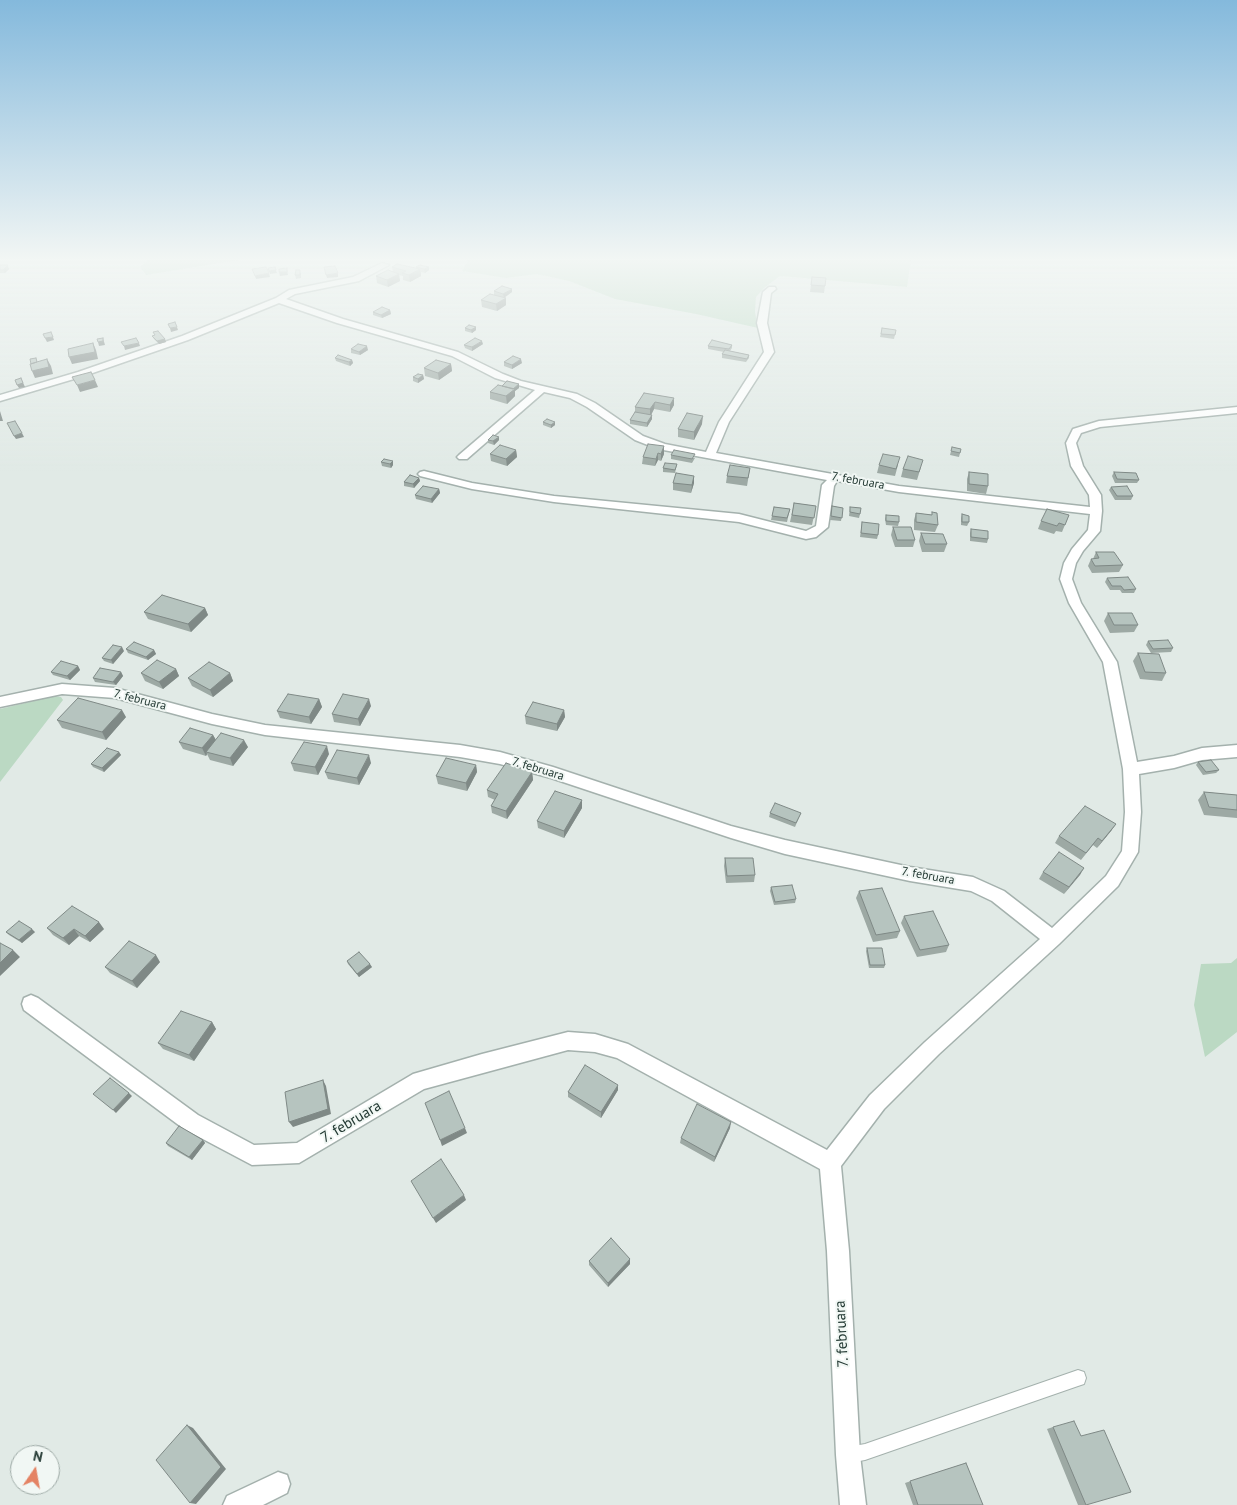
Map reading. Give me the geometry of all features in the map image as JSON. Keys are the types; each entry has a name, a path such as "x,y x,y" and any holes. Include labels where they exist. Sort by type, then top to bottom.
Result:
{"street":[{"path":"0,398 81,374 205,330"},
{"name":"7. februara","path":"370,330 455,354 498,376 573,396 639,438 662,447 835,477 985,500 1096,511"},
{"path":"710,455 724,422 769,352 764,330"},
{"path":"464,457 542,388"},
{"path":"830,1163 877,1102 932,1048 1053,939 1112,881 1130,852 1133,812 1131,768 1110,662 1075,603 1066,579 1070,563 1078,549 1094,531 1096,511 1095,495 1077,466 1071,443 1077,431 1100,424 1237,410"},
{"path":"424,474 472,486 554,499 739,518 806,535 822,528 828,485 835,477"},
{"name":"7. februara","path":"0,702 62,689 115,693 212,719 265,730 460,751 500,758 785,847 910,874 973,884 998,896 1053,939"},
{"path":"1131,768 1174,762 1202,754 1237,751"},
{"name":"7. februara","path":"31,1004 191,1122 252,1154 299,1153 420,1082 482,1063 568,1042 595,1043 621,1050 830,1163 838,1251 848,1456 853,1505"},
{"path":"236,1505 278,1484"}],"lane":[{"path":"848,1456 865,1452 1078,1378"}],"green space":[{"path":"55,696 61,697 63,700 0,782 0,709"},
{"path":"1237,958 1237,1032 1205,1057 1194,1005 1201,964 1231,963"}],"building":[{"path":"882,330 896,330 895,335 881,334"},
{"path":"158,331 165,339 157,341 152,336 155,335 153,332"},
{"path":"51,332 53,337 45,338 43,334"},
{"path":"103,338 103,341 98,342 97,339"},
{"path":"136,338 139,343 124,346 121,342"},
{"path":"475,338 482,341 472,347 464,345"},
{"path":"712,340 732,345 729,349 708,346"},
{"path":"93,343 95,352 69,357 68,349"},
{"path":"358,344 367,346 359,352 351,349"},
{"path":"725,350 749,355 747,359 722,354"},
{"path":"338,355 352,360 349,362 335,358"},
{"path":"513,356 521,359 512,365 504,362"},
{"path":"36,358 37,362 31,364 30,359"},
{"path":"47,359 49,367 32,371 30,364"},
{"path":"436,360 451,364 438,373 424,368"},
{"path":"91,372 95,380 77,385 72,377"},
{"path":"418,374 423,375 418,379 413,377"},
{"path":"21,378 23,383 17,385 15,380"},
{"path":"507,381 519,384 513,389 502,386"},
{"path":"498,385 515,389 506,396 490,392"},
{"path":"644,393 674,398 670,405 655,402 650,409 635,407"},
{"path":"635,412 652,415 647,423 630,420"},
{"path":"687,413 703,416 694,432 678,429"},
{"path":"547,419 555,422 551,425 543,422"},
{"path":"15,421 22,433 14,436 7,423"},
{"path":"493,435 499,437 493,441 488,440"},
{"path":"648,444 664,446 661,454 658,453 656,459 643,457"},
{"path":"500,445 516,450 506,459 490,454"},
{"path":"952,447 961,449 960,453 951,451"},
{"path":"674,450 695,454 692,459 671,455"},
{"path":"883,454 900,457 896,469 879,465"},
{"path":"908,456 923,460 919,472 903,469"},
{"path":"384,459 393,461 390,464 381,462"},
{"path":"665,463 677,464 675,470 663,468"},
{"path":"730,465 750,468 748,478 727,476"},
{"path":"969,472 988,474 988,486 969,484"},
{"path":"1114,472 1136,473 1139,480 1117,479"},
{"path":"676,473 694,476 692,485 673,483"},
{"path":"410,475 419,478 413,484 404,482"},
{"path":"423,486 439,489 431,499 415,495"},
{"path":"1127,486 1133,496 1117,496 1111,487"},
{"path":"794,503 816,506 814,518 792,515"},
{"path":"832,506 843,508 842,518 831,516"},
{"path":"774,507 790,509 787,518 772,516"},
{"path":"850,507 861,508 860,514 850,512"},
{"path":"1047,509 1069,515 1065,525 1059,523 1057,526 1041,521"},
{"path":"932,512 937,513 938,525 916,522 916,513 932,515"},
{"path":"962,514 969,516 969,522 962,522"},
{"path":"886,515 899,516 899,522 886,521"},
{"path":"862,522 879,524 878,535 861,533"},
{"path":"893,527 911,527 915,540 897,540"},
{"path":"971,529 988,531 988,539 971,537"},
{"path":"921,533 943,534 947,544 925,544"},
{"path":"1096,552 1114,552 1123,565 1095,566 1091,559 1099,558"},
{"path":"1128,577 1136,589 1124,590 1121,586 1112,586 1107,578"},
{"path":"162,595 205,608 188,624 144,612"},
{"path":"1108,613 1132,613 1138,625 1114,625"},
{"path":"1168,640 1173,648 1153,649 1148,641"},
{"path":"134,642 154,650 146,657 126,649"},
{"path":"113,645 122,647 111,660 102,658"},
{"path":"1138,653 1159,654 1166,673 1145,672"},
{"path":"157,660 176,669 159,682 141,673"},
{"path":"61,661 78,666 67,676 51,672"},
{"path":"209,662 230,673 210,690 188,678"},
{"path":"100,668 121,672 113,682 93,678"},
{"path":"288,694 319,699 309,717 277,711"},
{"path":"343,694 369,699 358,719 332,714"},
{"path":"78,698 122,710 102,732 57,720"},
{"path":"533,702 564,710 557,724 525,716"},
{"path":"190,728 213,735 202,748 179,742"},
{"path":"221,733 244,740 230,758 206,752"},
{"path":"304,742 327,746 315,767 291,763"},
{"path":"107,748 119,752 102,768 91,764"},
{"path":"337,750 369,755 357,778 325,772"},
{"path":"446,758 476,765 466,783 436,776"},
{"path":"1211,760 1219,770 1206,772 1198,762"},
{"path":"506,763 532,772 506,811 491,806 498,794 487,790"},
{"path":"555,791 582,800 564,831 537,821"},
{"path":"1204,792 1237,795 1237,810 1209,807"},
{"path":"775,803 801,813 796,823 770,813"},
{"path":"1085,806 1116,824 1102,841 1098,838 1086,853 1059,836"},
{"path":"1059,852 1084,868 1069,887 1043,872"},
{"path":"725,858 753,858 755,875 727,876"},
{"path":"792,885 796,899 775,902 771,887"},
{"path":"882,888 900,931 876,935 859,891"},
{"path":"72,906 99,922 85,936 74,929 63,938 47,928"},
{"path":"933,911 949,945 920,950 904,916"},
{"path":"19,921 32,929 19,940 6,932"},
{"path":"129,941 156,955 132,981 105,967"},
{"path":"0,943 13,950 0,963"},
{"path":"867,948 882,948 885,965 870,965"},
{"path":"359,952 370,964 357,974 347,961"},
{"path":"181,1011 212,1022 189,1055 158,1043"},
{"path":"585,1065 618,1085 601,1112 568,1092"},
{"path":"110,1078 129,1093 113,1110 93,1094"},
{"path":"323,1080 328,1109 289,1122 285,1092"},
{"path":"449,1091 465,1128 440,1140 425,1103"},
{"path":"697,1104 731,1122 715,1157 681,1138"},
{"path":"179,1126 203,1140 189,1157 166,1143"},
{"path":"441,1159 464,1195 433,1218 411,1181"},
{"path":"611,1238 630,1259 608,1283 589,1261"},
{"path":"1074,1421 1081,1436 1104,1430 1131,1492 1086,1505 1053,1427"},
{"path":"187,1425 221,1467 190,1503 156,1460"},
{"path":"966,1463 983,1505 918,1505 910,1481"}]}
